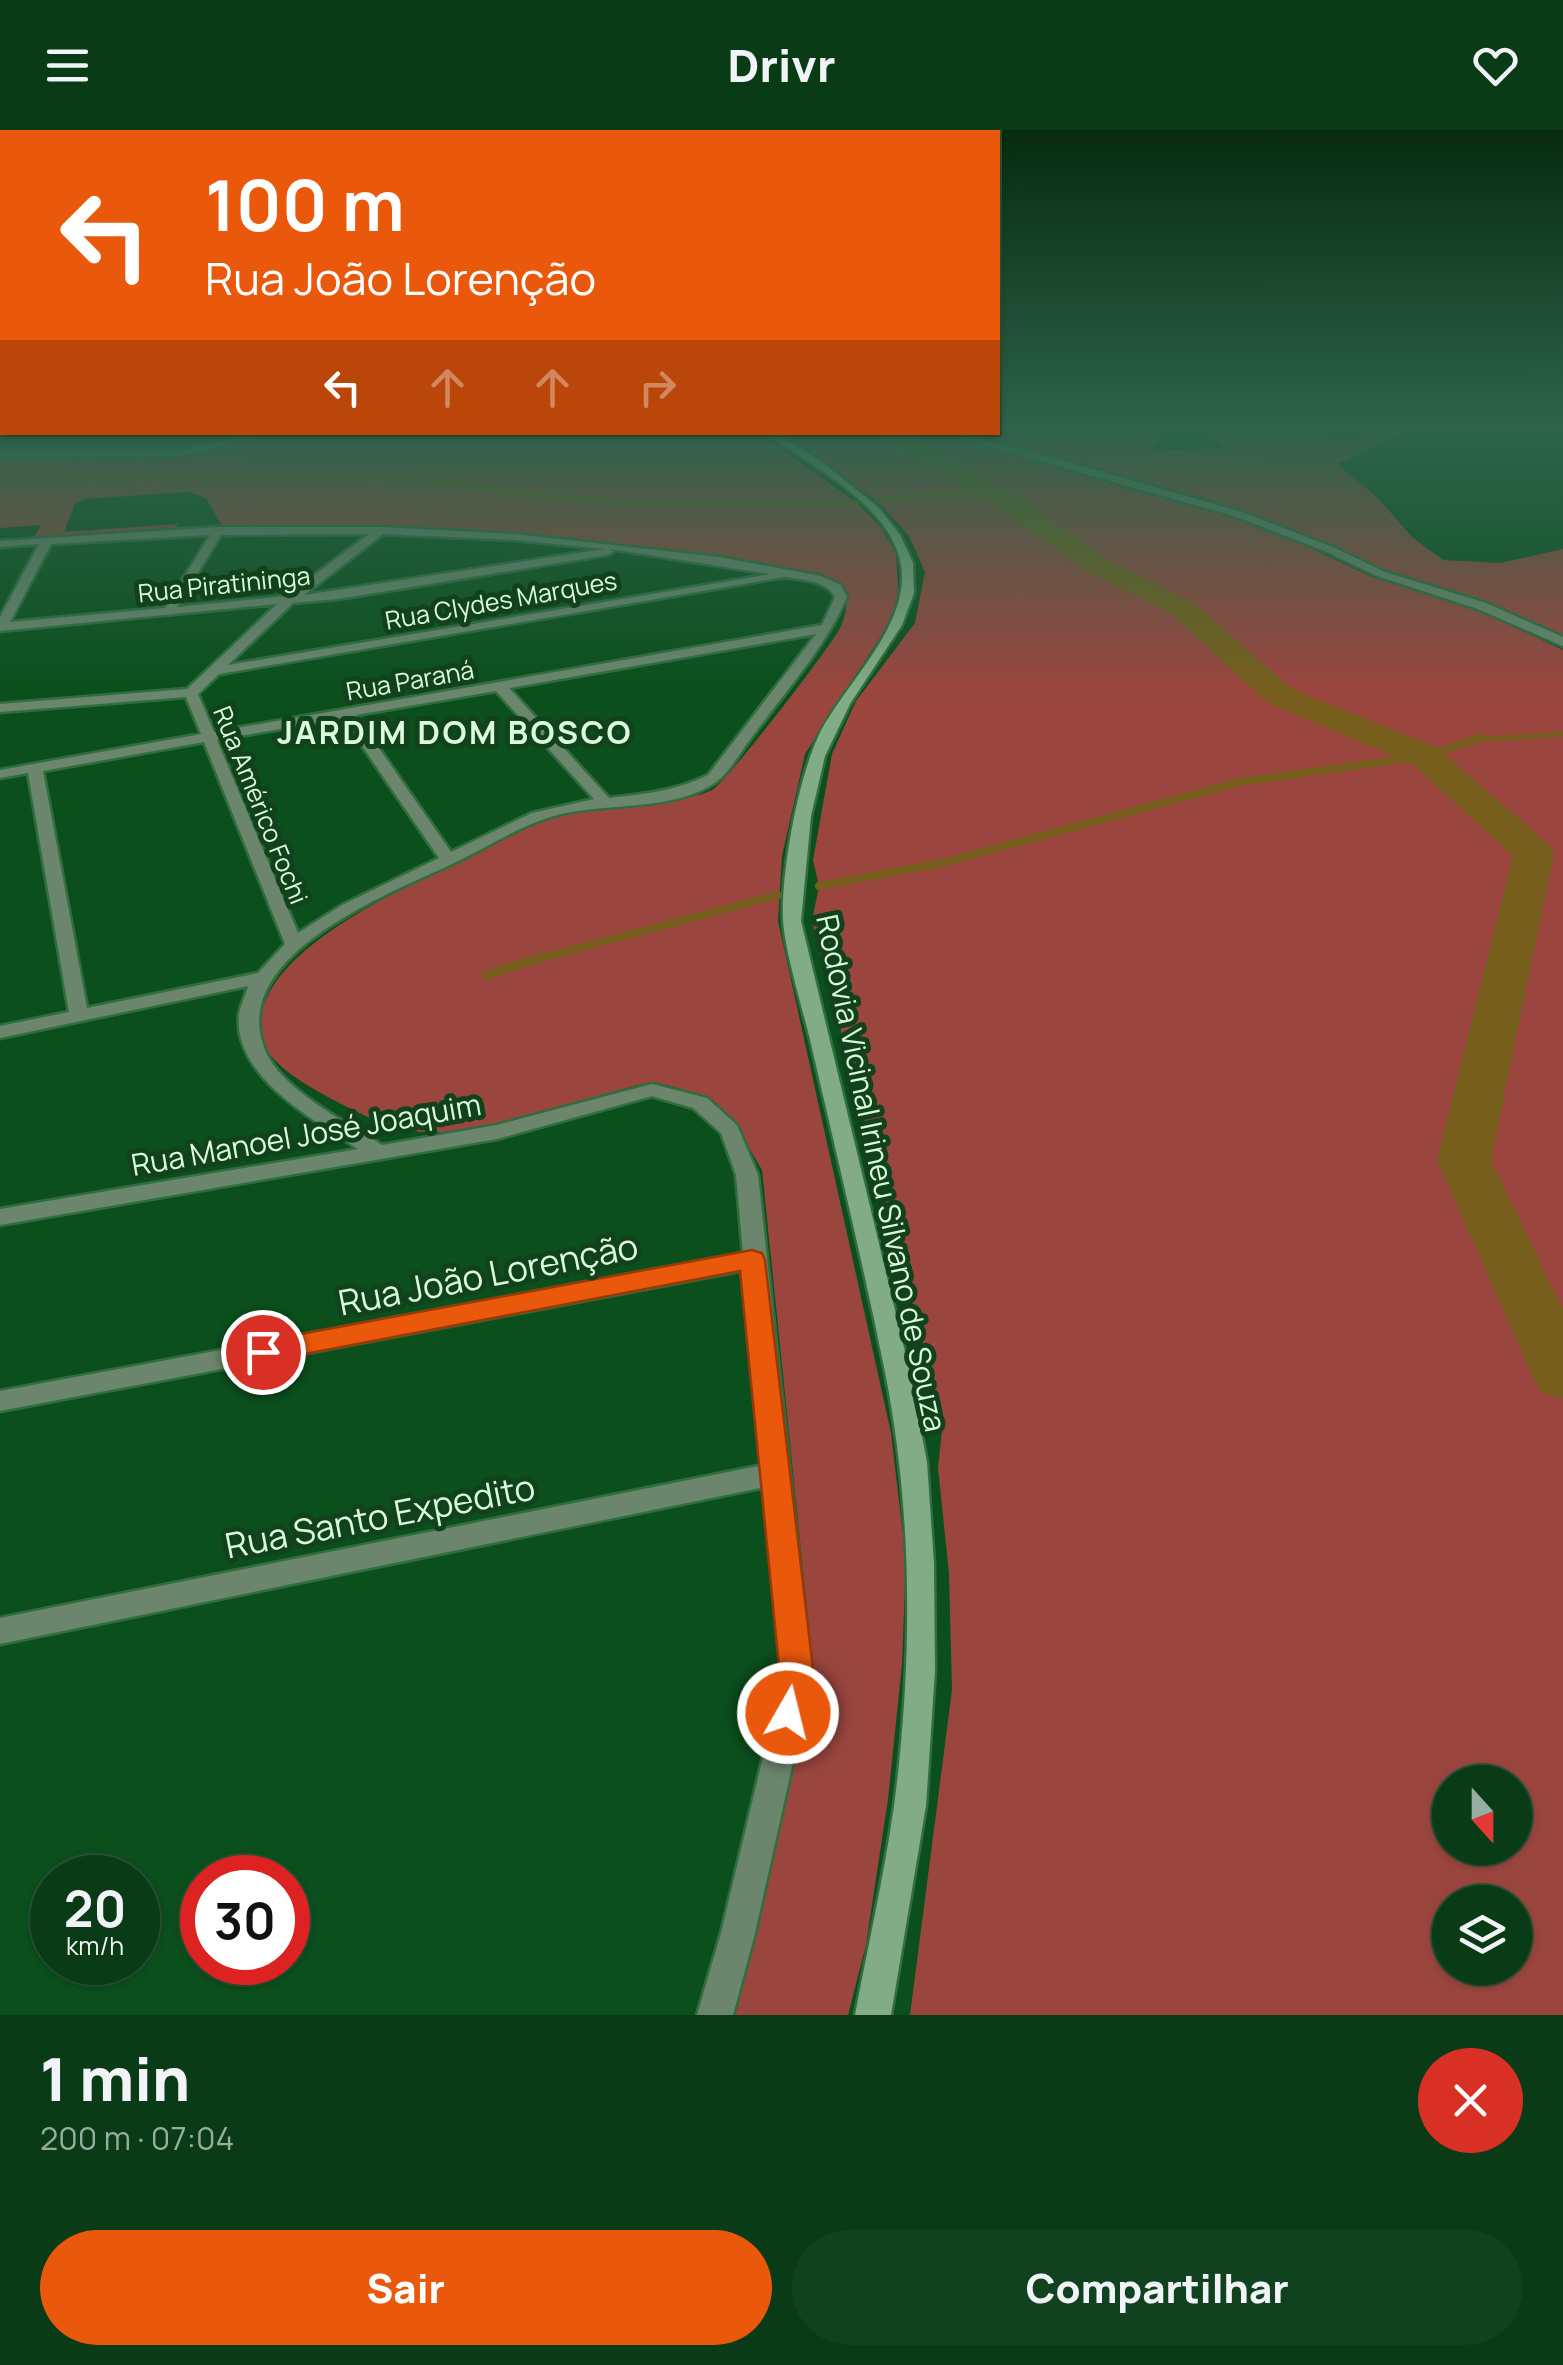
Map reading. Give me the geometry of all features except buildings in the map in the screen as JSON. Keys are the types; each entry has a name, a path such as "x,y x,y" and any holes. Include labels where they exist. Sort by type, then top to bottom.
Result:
{"main road":[{"name":"Rodovia Vicinal Irineu Silvano de Souza","path":"873,2015 910,1806 920,1671 920,1564 914,1462 897,1368 792,922 798,858 818,756 847,699 898,621 911,571 890,526 879,514"}],"street":[{"path":"1238,514 1332,550 1381,574 1482,606 1563,642"},
{"path":"168,612 218,530"},
{"path":"0,544 218,530 382,530 628,547 790,574 836,588 841,597 827,628 713,778 688,791 603,800 550,812 363,897 294,944 264,977 249,1011 248,1031 268,1075 376,1151"},
{"name":"Rua Américo Fochi","path":"294,944 191,693 220,670 289,600 382,530"},
{"path":"1,627 48,540"},
{"name":"Rua Piratininga","path":"1,627 289,600 578,559 628,547"},
{"name":"Rua Clydes Marques","path":"220,670 790,574"},
{"name":"Rua Paraná","path":"0,774 827,628"},
{"path":"500,687 603,800"},
{"path":"0,708 191,693"},
{"path":"348,714 448,859"},
{"path":"35,770 79,1015"},
{"path":"0,1032 264,977"},
{"name":"Rua Manoel José Joaquim","path":"0,1216 498,1132 652,1090 700,1103 730,1130 746,1174 797,1677 738,1933 715,2015"},
{"name":"Rua João Lorenção","path":"0,1401 752,1260"},
{"name":"Rua Santo Expedito","path":"0,1631 774,1474"}],"shaded area":[{"path":"0,514 71,514 64,532 178,524 176,529 33,539 41,525 0,528"},
{"path":"215,514 868,514 896,552 899,600 892,619 805,754 782,856 778,921 891,1433 906,1560 902,1664 888,1799 866,1945 848,2015 732,2015 814,1677 762,1170 751,1151 719,1110 691,1093 652,1082 489,1126 423,1132 390,1128 321,1093 286,1070 265,1046 261,1016 273,987 296,959 326,934 396,892 503,838 542,821 592,807 677,799 712,790 776,715 839,630 846,609 844,587 760,563 616,544 447,531 222,526"},
{"path":"889,514 1219,514 1275,531 1372,577 1479,610 1563,650 1563,2015 910,2015 952,1690 949,1573 938,1468 942,1430 905,1273 812,921 819,886 813,860 832,754 856,701 915,623 925,572 909,536"},
{"path":"1244,514 1392,514 1412,537 1443,560 1500,563 1563,549 1563,636 1488,604 1386,571 1288,527"}],"waterway":[{"path":"1025,514 1100,567 1181,607 1280,696 1425,756 1534,853 1464,1160 1563,1375"},
{"path":"1475,740 1563,734"},
{"path":"819,886 942,863 1240,782 1425,756 1483,737"},
{"path":"538,959 778,895"},
{"path":"486,975 546,956"}],"district":[{"name":"JARDIM DOM BOSCO","path":"455,732"}],"route":[{"path":"263,1352 752,1260 797,1677 788,1713"}]}
